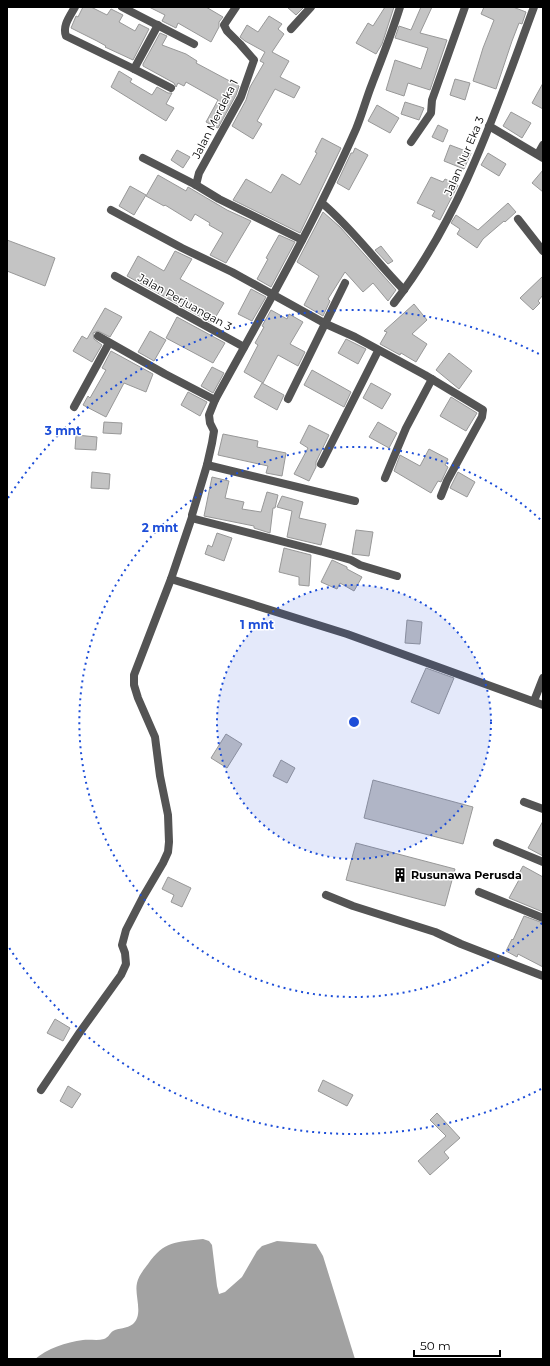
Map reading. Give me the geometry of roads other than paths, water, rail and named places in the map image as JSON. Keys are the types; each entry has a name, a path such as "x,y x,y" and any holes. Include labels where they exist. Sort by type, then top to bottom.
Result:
{"street":[{"path":"75,7 65,25 64,31 66,36 171,88"},
{"path":"122,7 194,44"},
{"name":"Jalan Merdeka 1","path":"196,184 199,173 241,97 254,60 227,31 224,25 236,7"},
{"path":"291,29 311,7"},
{"path":"42,1090 80,1032 121,975 126,964 125,953 122,945 126,930 142,897 168,852 168,816 160,776 155,737 138,698 134,685 134,675 171,579 192,517 207,465 214,431 210,423 210,415 215,400 274,295 322,202 357,128 400,7"},
{"path":"411,142 431,113 432,100 465,7"},
{"name":"Jalan Nur Eka 3","path":"394,303 404,290 434,242 465,186 534,7"},
{"path":"134,69 158,25"},
{"path":"489,126 540,156 543,145"},
{"path":"143,158 196,184 219,199 302,240"},
{"path":"322,202 342,220 404,290"},
{"path":"111,210 182,248 232,272 326,324 355,337 378,351 425,375 483,410 483,413 447,481 441,496"},
{"path":"518,219 543,251"},
{"name":"Jalan Perjuangan 3","path":"115,276 244,347"},
{"path":"288,399 345,283"},
{"path":"98,336 215,400"},
{"path":"74,407 109,342"},
{"path":"321,464 378,351"},
{"path":"385,478 406,428 432,380"},
{"path":"207,465 355,501"},
{"path":"192,517 324,552 396,576"},
{"path":"171,579 347,634 543,705"},
{"path":"534,701 543,678"},
{"path":"524,802 543,809"},
{"path":"497,844 543,862"},
{"path":"479,892 543,918"},
{"path":"326,895 353,906 436,932 461,944 543,976"}],"place":[{"name":"Rusunawa Perusda","path":"400,875"}]}
